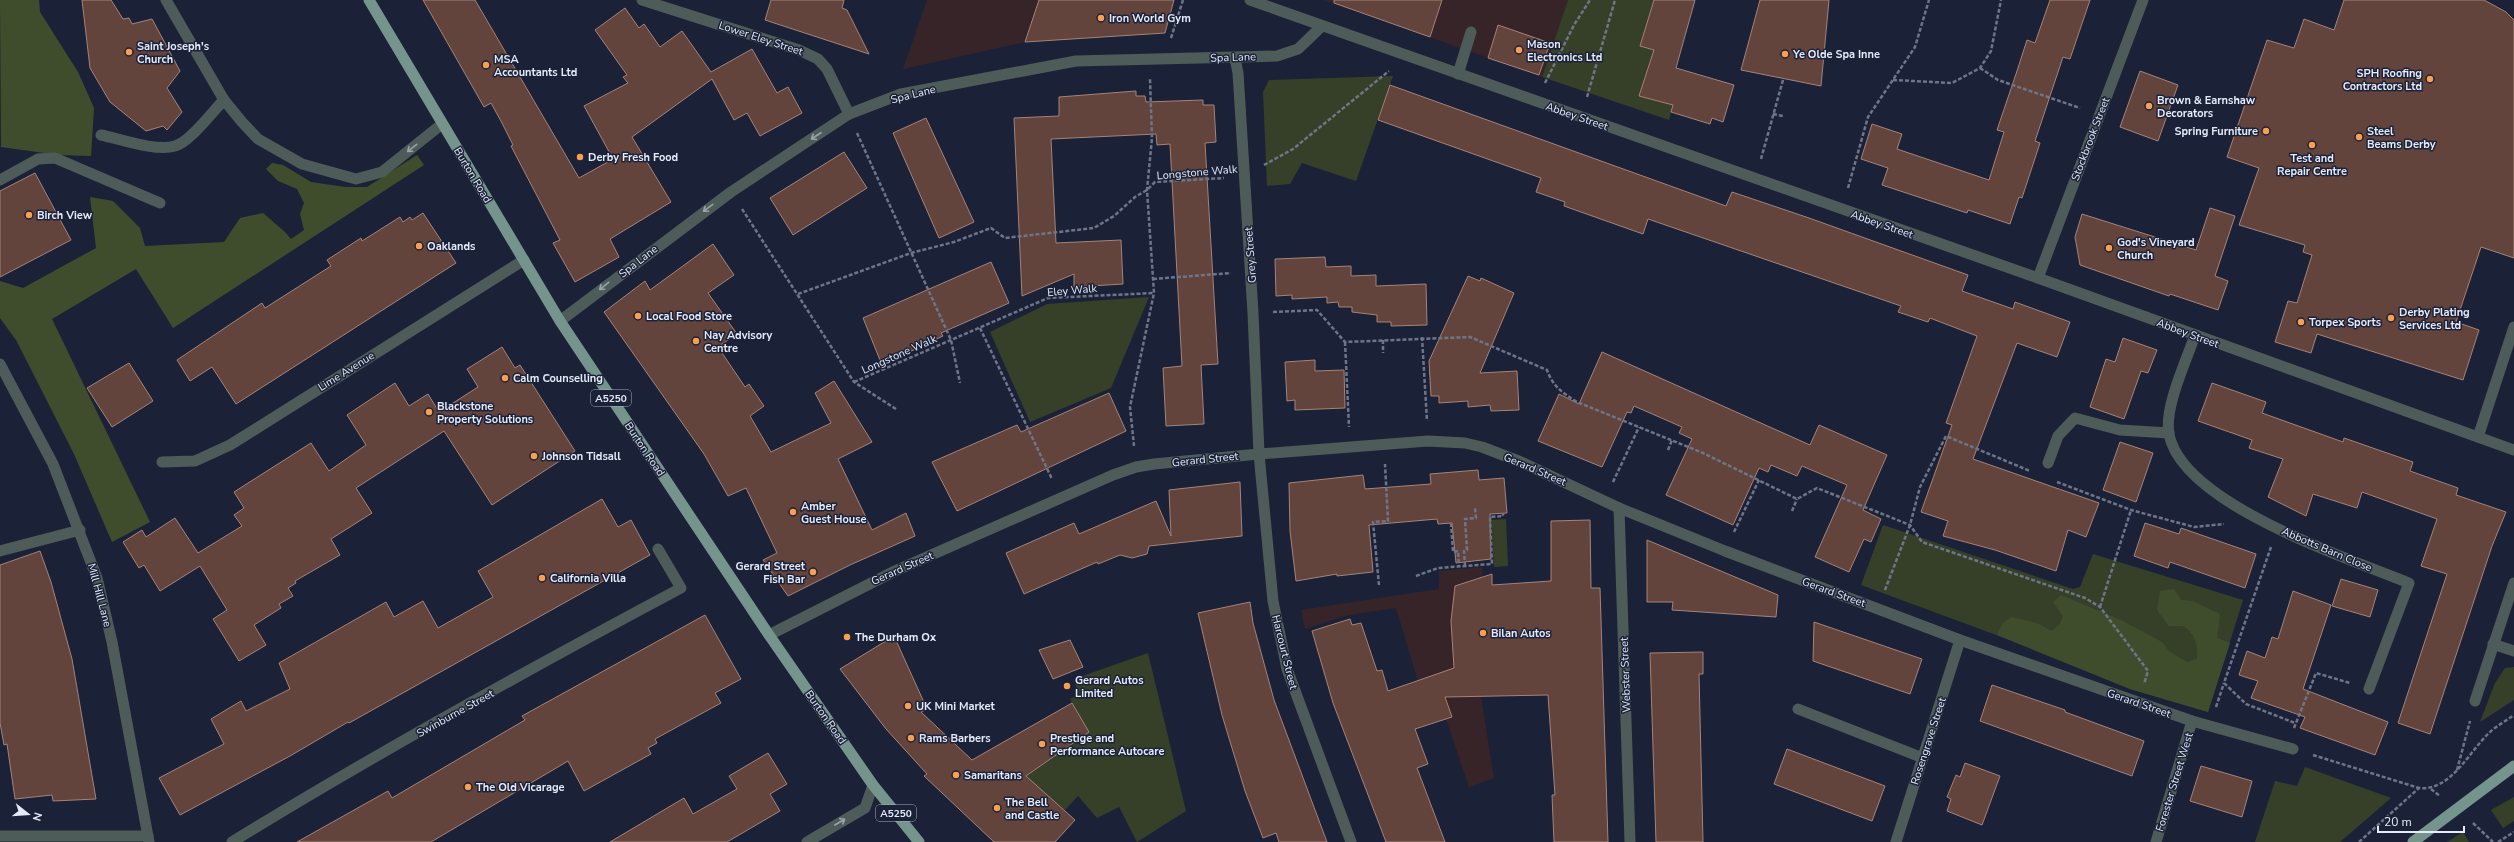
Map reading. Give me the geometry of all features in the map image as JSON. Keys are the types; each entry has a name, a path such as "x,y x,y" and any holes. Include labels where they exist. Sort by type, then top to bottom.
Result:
{"main road":[{"name":"Burton Road","path":"369,0 560,321 769,635 872,785 919,842"},
{"path":"2413,842 2514,766"}],"street":[{"path":"166,0 224,100 258,139 302,164 356,179 382,172 442,124"},
{"name":"Lower Eley Street","path":"642,0 799,50 818,59 827,69 849,114"},
{"name":"Abbey Street","path":"1250,0 2038,278 2514,450"},
{"name":"Stockbrook Street","path":"2038,278 2143,0"},
{"name":"Spa Lane","path":"560,321 731,192 849,114 901,94 1076,62 1277,56 1298,49 1322,26"},
{"path":"1458,74 1471,32"},
{"name":"Grey Street","path":"1235,58 1238,73 1251,271 1259,454"},
{"path":"101,135 161,148 174,147 184,142 224,100"},
{"path":"0,180 38,158 55,158 160,203"},
{"name":"Lime Avenue","path":"162,462 195,461 230,445 524,260"},
{"path":"2478,437 2514,327"},
{"name":"Abbotts Barn Close","path":"2195,335 2170,408 2169,433 2176,455 2206,486 2258,520 2409,583 2369,689"},
{"name":"Mill Hill Lane","path":"0,364 53,464 80,530 97,578 112,642 148,839"},
{"path":"2048,463 2058,436 2075,418 2120,430 2169,433"},
{"name":"Gerard Street","path":"769,635 895,571 1136,467 1259,454 1384,446 1428,441 1448,441 1482,447 1619,508 1725,551 1960,640 2192,721 2291,748"},
{"name":"Harcourt Street","path":"1259,454 1273,601 1287,669 1351,842"},
{"name":"Webster Street","path":"1619,508 1630,842"},
{"path":"0,551 80,530"},
{"name":"Swinburne Street","path":"232,842 298,801 584,640 681,588 658,550"},
{"path":"2475,701 2514,584"},
{"name":"Rosengrave Street","path":"1896,842 1960,640"},
{"path":"2493,644 2514,651"},
{"path":"1798,709 1923,758"},
{"name":"Forester Street West","path":"2156,842 2192,721"},
{"path":"806,842 865,808 872,785"},
{"path":"0,836 148,839"}],"path":[{"path":"1165,59 1183,0"},
{"path":"1535,101 1574,25 1590,0"},
{"path":"1581,117 1615,0"},
{"path":"1842,210 1868,118 1915,48 1929,0"},
{"path":"1893,80 1952,83 1980,68 1991,51 2001,0"},
{"path":"1245,176 1293,149 1408,56"},
{"path":"1136,467 1130,407 1154,293 1147,190 1152,138 1150,60"},
{"path":"1980,68 1998,80 2100,115"},
{"path":"1756,179 1783,80"},
{"name":"Longstone Walk","path":"849,114 951,340 854,382"},
{"path":"1773,114 1783,116"},
{"name":"Longstone Walk","path":"798,294 911,253 954,242 992,228 1005,238 1094,228 1114,216 1135,197 1147,190 1155,182 1245,176"},
{"path":"731,192 854,382 896,409"},
{"path":"1153,279 1251,271"},
{"name":"Eley Walk","path":"951,340 1048,298 1154,293"},
{"path":"1253,313 1317,310 1346,342 1350,448"},
{"path":"980,328 1061,499"},
{"path":"1346,342 1422,337 1470,337 1547,370 1555,386 1577,402 1672,440 1760,480 1797,499"},
{"path":"1422,337 1428,441"},
{"path":"951,340 960,383"},
{"path":"1383,340 1383,353"},
{"path":"1605,501 1639,427"},
{"path":"1878,608 1910,525 1920,487 1946,436 2037,474"},
{"path":"1668,450 1672,440"},
{"path":"1379,585 1373,522 1388,520 1384,446"},
{"path":"2051,479 2131,510 2194,527 2258,520"},
{"path":"1725,551 1760,480"},
{"path":"1792,511 1797,499 1816,488 1910,525 1922,542 2085,598 2100,607 2148,671 2138,703"},
{"path":"1465,566 1464,550 1468,550 1465,519 1476,518 1475,508"},
{"path":"2100,607 2131,510"},
{"path":"1416,576 1438,568 1492,564 1490,517 1503,516 1503,514"},
{"path":"1450,523 1453,552 1458,551 1459,566"},
{"path":"2278,528 2224,683 2246,704 2296,723"},
{"path":"2369,689 2316,673 2296,723 2291,748 2419,788 2431,789 2456,772 2489,733 2514,715"},
{"path":"2456,772 2475,701"},
{"path":"2359,842 2419,788"},
{"path":"2498,842 2514,832"}],"shaded area":[{"path":"927,0 1174,0 1025,42 903,69"},
{"path":"1324,0 1568,0 1542,77"},
{"path":"1482,567 1483,586 1512,584 1514,606 1511,696 1481,697 1494,778 1469,787 1446,719 1421,691 1396,608 1348,615 1305,629 1301,610 1439,589 1439,571"}],"green space":[{"path":"0,0 39,0 40,12 78,72 94,108 91,156 59,155 1,147"},
{"path":"1568,0 1654,0 1640,46 1660,52 1651,59 1639,96 1673,105 1669,120 1542,77"},
{"path":"1393,76 1356,181 1302,163 1290,184 1267,186 1263,92 1269,80"},
{"path":"417,155 424,165 173,328 136,269 52,319 150,522 112,542 74,454 16,340 0,318 0,281 23,288 96,248 90,197 113,201 140,228 145,246 224,242 240,218 263,213 291,239 304,230 300,214 304,203 297,189 278,181 266,169 272,163 283,165 311,182 345,187 367,187"},
{"path":"1149,297 1111,388 1030,422 990,332 1047,304"},
{"path":"1506,519 1508,566 1494,567 1491,520"},
{"path":"1883,525 2073,589 2080,587 2093,554 2243,600 2208,712 2130,689 2007,639 1861,585"},
{"path":"2174,589 2181,600 2192,601 2220,614 2217,638 2230,643 2208,712 2130,689 1997,635 2002,624 2011,617 2037,623 2052,631 2060,624 2063,616 2053,602 2061,595 2123,621 2162,642 2169,651 2187,662 2197,659 2197,649 2194,637 2184,626 2169,626 2157,610 2160,591"},
{"path":"1148,653 1186,811 1137,842 1119,807 1097,818 1078,796 1065,810 1038,792 1027,776 1089,732 1070,699 1078,695 1074,679"},
{"path":"2514,667 2514,700 2480,722 2495,683 2505,668"},
{"path":"2305,767 2391,798 2340,842 2255,842 2275,781 2297,786"},
{"path":"2514,797 2514,821 2503,828 2491,810"},
{"path":"2463,832 2469,842 2447,842"}],"building":[{"name":"Saint Joseph's Church","path":"82,0 111,0 123,19 129,18 132,24 152,19 180,71 167,88 182,112 167,130 163,126 146,131 110,102 90,68"},
{"path":"423,0 475,0 579,178 613,159 584,106 628,83 623,77 627,75 595,30 625,8 639,28 644,24 660,47 682,31 711,72 752,49 777,93 788,87 802,113 760,136 747,113 734,120 712,79 632,137 671,202 610,239 619,257 575,282 553,243 560,240 511,146 513,145 502,123 491,103 484,107"},
{"path":"771,0 844,0 842,8 847,10 869,54 765,20"},
{"name":"Iron World Gym","path":"1039,0 1174,0 1165,33 1025,42"},
{"path":"1334,0 1442,0 1430,37 1334,3"},
{"path":"1654,0 1695,0 1676,68 1734,85 1723,122 1712,118 1710,124 1671,112 1673,105 1639,96 1654,50 1640,46"},
{"name":"Ye Olde Spa Inne","path":"1760,0 1829,0 1821,86 1741,70"},
{"path":"2050,0 2090,0 2070,59 2063,57 2035,141 2040,143 2022,198 2019,197 2010,224 1968,210 1967,213 1882,185 1888,168 1861,159 1872,124 1902,134 1897,149 1989,180 2004,132 1997,130 2027,40 2035,43"},
{"path":"2344,0 2484,0 2506,12 2514,20 2514,258 2481,247 2456,322 2479,330 2463,380 2317,334 2311,353 2275,342 2288,301 2297,303 2312,255 2303,252 2305,245 2239,225 2259,168 2227,157 2267,40 2294,48 2304,19 2334,30"},
{"name":"Mason Electronics Ltd","path":"1498,25 1550,43 1539,75 1488,58"},
{"name":"Brown & Earnshaw Decorators","path":"2140,71 2178,85 2158,141 2120,127"},
{"path":"1390,85 1726,206 1732,192 1809,218 1968,275 1962,291 2013,309 2015,302 2070,322 2057,357 2017,343 1973,459 2099,503 2086,537 2068,530 2056,571 1995,550 1943,536 1948,521 1921,512 1952,425 1946,423 1977,336 1930,318 1928,322 1898,312 1901,306 1648,219 1643,234 1564,206 1565,202 1536,192 1541,178 1378,120"},
{"path":"1136,91 1136,96 1145,96 1146,102 1203,100 1203,105 1214,105 1216,142 1205,143 1218,364 1201,365 1204,424 1166,426 1163,368 1182,366 1170,144 1157,145 1156,134 1051,139 1056,243 1121,240 1123,284 1074,287 1074,274 1022,296 1014,118 1059,116 1059,97"},
{"path":"926,118 974,222 939,238 893,133"},
{"path":"844,152 867,188 793,235 770,198"},
{"name":"Birch View","path":"35,173 71,240 0,277 0,191"},
{"path":"2210,208 2235,216 2215,276 2228,281 2218,310 2170,294 2169,296 2080,265 2075,237 2082,214 2196,250"},
{"path":"423,213 456,263 236,404 212,367 190,381 177,360 262,303 265,308 331,266 327,260 361,238 362,241 400,217 403,222 410,217 412,220"},
{"path":"713,244 734,275 708,293 737,334 718,347 745,387 749,384 764,406 750,416 771,452 831,423 815,393 834,381 872,442 838,459 872,530 906,513 915,536 850,565 788,596 763,560 777,553 746,488 728,496 704,454 604,312 645,281 650,290"},
{"path":"1325,257 1326,267 1351,266 1351,276 1376,275 1376,286 1426,284 1427,325 1391,326 1391,322 1377,322 1377,315 1352,312 1352,307 1339,307 1338,302 1327,303 1327,297 1292,299 1292,295 1276,296 1275,259"},
{"path":"991,262 1009,303 941,333 943,336 882,365 863,318"},
{"path":"1468,276 1480,281 1481,278 1514,293 1480,373 1517,371 1519,410 1491,411 1490,405 1468,407 1468,401 1439,403 1439,396 1431,396 1429,361"},
{"path":"2123,338 2157,350 2148,373 2141,371 2124,419 2090,407 2106,359 2115,362"},
{"path":"502,347 515,368 520,365 575,451 492,505 444,431 356,488 372,513 331,539 340,555 295,581 296,583 288,588 293,596 279,604 281,608 254,625 266,645 239,661 213,619 227,610 200,566 160,591 144,565 139,568 123,542 142,530 146,537 175,518 198,553 242,526 234,515 244,508 234,492 311,443 329,471 366,445 347,415 395,383 409,406 428,394 439,412 478,387 467,369"},
{"path":"1602,352 1810,445 1819,425 1887,455 1863,510 1881,519 1871,542 1864,539 1849,572 1815,557 1847,485 1802,466 1797,476 1771,465 1768,472 1759,468 1733,525 1666,495 1692,439 1679,433 1682,427 1634,406 1631,413 1627,412 1602,467 1538,441 1559,394 1579,404"},
{"path":"1315,360 1315,371 1344,370 1345,408 1295,410 1295,400 1287,401 1285,362"},
{"path":"129,363 153,401 112,427 87,388"},
{"path":"2212,383 2266,402 2262,413 2343,442 2344,438 2413,462 2410,471 2458,488 2456,495 2506,512 2492,546 2430,734 2398,723 2447,574 2421,566 2437,519 2362,492 2357,508 2313,494 2306,516 2268,497 2283,459 2249,448 2252,440 2198,421"},
{"path":"1109,393 1126,431 957,511 932,462 1017,425 1021,432"},
{"path":"2120,442 2153,453 2136,502 2103,490"},
{"path":"1478,470 1479,480 1504,478 1507,513 1490,514 1491,559 1456,563 1452,523 1438,524 1437,519 1369,525 1373,572 1337,576 1337,574 1296,581 1290,531 1289,483 1363,475 1365,489 1431,484 1430,474"},
{"path":"1240,482 1242,536 1149,546 1147,554 1132,558 1120,555 1098,564 1097,562 1024,594 1006,553 1074,523 1079,534 1156,501 1171,536 1169,490"},
{"path":"602,499 618,527 631,520 650,555 349,723 348,722 290,756 180,815 159,778 224,744 211,719 241,701 246,711 290,689 279,663 386,602 394,617 423,601 438,628 493,597 478,571"},
{"path":"1590,520 1591,588 1600,588 1608,842 1554,842 1552,795 1555,795 1548,695 1445,697 1452,717 1415,729 1428,764 1417,768 1445,842 1386,842 1333,703 1312,631 1350,619 1352,625 1361,623 1377,671 1382,670 1388,691 1454,668 1451,621 1455,586 1492,574 1492,585 1551,581 1551,521"},
{"path":"2145,523 2179,534 2181,528 2256,554 2245,588 2170,562 2168,568 2134,556"},
{"path":"1647,540 1778,595 1776,617 1672,610 1673,602 1647,602"},
{"path":"40,551 51,582 72,659 96,799 53,801 52,795 15,799 7,744 4,745 0,723 0,565"},
{"path":"2341,579 2378,590 2370,617 2332,606"},
{"path":"2293,591 2331,605 2303,689 2388,722 2375,755 2300,728 2305,717 2251,698 2258,681 2239,675 2247,651 2265,658 2272,637 2278,639"},
{"path":"1250,602 1253,623 1274,700 1327,842 1279,842 1276,833 1263,838 1245,791 1222,715 1198,613"},
{"path":"705,615 741,679 715,693 721,703 655,739 657,743 648,748 651,754 584,791 568,761 431,842 297,842 388,791 392,798 525,720 522,716"},
{"path":"1814,622 1922,659 1910,694 1813,661"},
{"path":"894,636 927,709 921,712 972,760 1072,703 1089,732 1026,776 1075,820 1055,842 994,842 924,776 927,774 886,729 840,669"},
{"path":"1070,640 1083,667 1053,679 1039,650"},
{"path":"1703,652 1703,674 1699,674 1703,842 1656,842 1650,653"},
{"path":"1992,685 2065,710 2065,712 2144,741 2132,776 1980,721"},
{"path":"1787,749 1885,786 1872,821 1774,784"},
{"path":"768,753 787,784 770,794 780,811 727,842 610,842 684,798 693,814 737,789 729,776"},
{"path":"1965,763 2000,776 1982,825 1947,811 1951,799 1947,797 1956,775 1960,777"},
{"path":"2201,766 2252,781 2242,817 2190,801"}],"place":[{"name":"Iron World Gym","path":"1101,18"},
{"name":"Mason Electronics Ltd","path":"1519,50"},
{"name":"Saint Joseph's Church","path":"129,52"},
{"name":"Ye Olde Spa Inne","path":"1785,54"},
{"name":"MSA Accountants Ltd","path":"486,65"},
{"name":"SPH Roofing Contractors Ltd","path":"2430,79"},
{"name":"Brown & Earnshaw Decorators","path":"2149,106"},
{"name":"Spring Furniture","path":"2266,131"},
{"name":"Steel Beams Derby","path":"2359,137"},
{"name":"Test and Repair Centre","path":"2312,145"},
{"name":"Derby Fresh Food","path":"580,157"},
{"name":"Birch View","path":"29,215"},
{"name":"Oaklands","path":"419,246"},
{"name":"God's Vineyard Church","path":"2109,248"},
{"name":"Local Food Store","path":"638,316"},
{"name":"Derby Plating Services Ltd","path":"2391,318"},
{"name":"Torpex Sports","path":"2301,322"},
{"name":"Nay Advisory Centre","path":"696,341"},
{"name":"Calm Counselling","path":"505,378"},
{"name":"Blackstone Property Solutions","path":"429,412"},
{"name":"Johnson Tidsall","path":"534,456"},
{"name":"Amber Guest House","path":"793,512"},
{"name":"Gerard Street Fish Bar","path":"813,572"},
{"name":"California Villa","path":"542,578"},
{"name":"Bilan Autos","path":"1483,633"},
{"name":"The Durham Ox","path":"847,637"},
{"name":"Gerard Autos Limited","path":"1067,686"},
{"name":"UK Mini Market","path":"908,706"},
{"name":"Rams Barbers","path":"911,738"},
{"name":"Prestige and Performance Autocare","path":"1042,744"},
{"name":"Samaritans","path":"956,775"},
{"name":"The Old Vicarage","path":"468,787"},
{"name":"The Bell and Castle","path":"997,808"}]}
